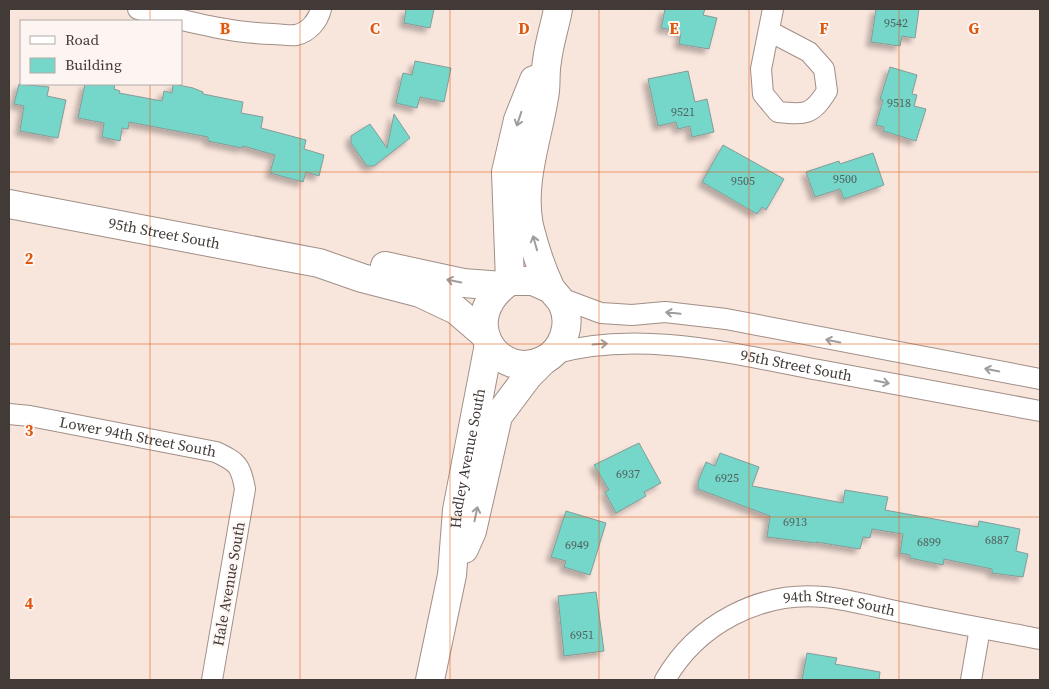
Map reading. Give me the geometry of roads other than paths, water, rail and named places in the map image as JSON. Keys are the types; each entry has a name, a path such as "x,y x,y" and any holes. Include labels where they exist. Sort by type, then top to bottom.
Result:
{"street":[{"path":"138,9 211,27 263,34 296,35 311,27 320,14"},
{"path":"558,9 547,60 544,91 532,152 527,198 529,225 555,293 567,316 567,326 564,337 548,357 534,363 513,363 504,358 487,339 483,326 486,308 490,299 506,284 533,281 555,293 601,313 632,315 665,312 726,319 1040,379"},
{"path":"769,31 773,9"},
{"path":"506,284 506,172 518,120 531,84 547,60"},
{"name":"95th Street South","path":"9,204 318,263 362,278 420,294 456,310 487,339"},
{"name":"95th Street South","path":"318,263 355,262 463,283 506,284"},
{"name":"Hadley Avenue South","path":"430,680 452,575 457,510 487,339"},
{"name":"95th Street South","path":"548,357 594,344 658,343 780,363 1040,412"},
{"name":"Hadley Avenue South","path":"452,575 472,531 498,416 528,376 548,357"},
{"name":"Lower 94th Street South","path":"9,414 30,416 216,452 235,462 242,471 245,489"},
{"name":"Hale Avenue South","path":"212,680 245,489"},
{"name":"94th Street South","path":"666,680 689,647 716,624 746,608 780,599 823,597 1040,639"},
{"path":"971,680 980,628"}]}
